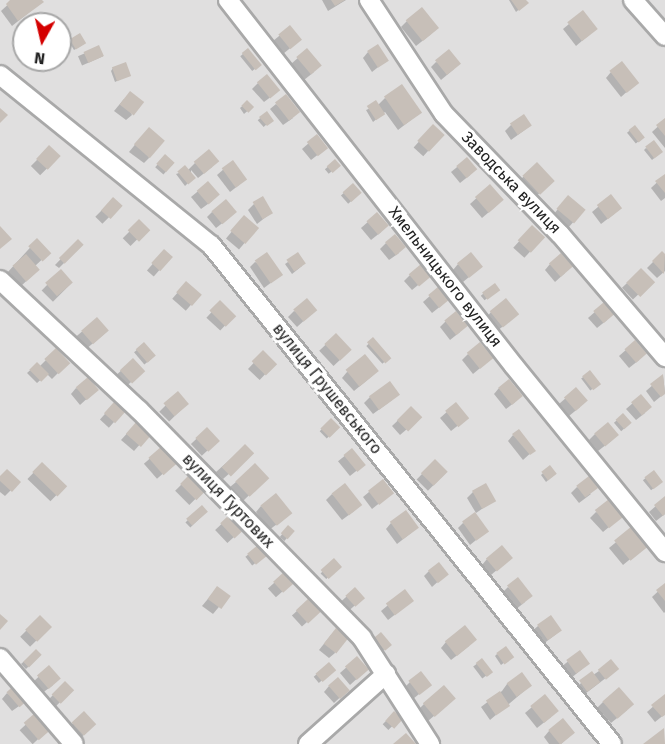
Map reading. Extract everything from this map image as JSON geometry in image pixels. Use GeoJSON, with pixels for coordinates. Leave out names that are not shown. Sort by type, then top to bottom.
{"type":"FeatureCollection","features":[{"type":"Feature","properties":{"kind":"street","name":"Хмельницького вулиця"},"geometry":{"type":"LineString","coordinates":[[228,0],[514,366],[665,552]]}},
{"type":"Feature","properties":{"kind":"street","name":"Заводська вулиця"},"geometry":{"type":"LineString","coordinates":[[369,0],[444,114],[560,234],[665,357]]}},
{"type":"Feature","properties":{"kind":"street"},"geometry":{"type":"LineString","coordinates":[[633,0],[665,36]]}},
{"type":"Feature","properties":{"kind":"street","name":"вулиця Грушевського"},"geometry":{"type":"LineString","coordinates":[[0,75],[211,245],[612,744]]}},
{"type":"Feature","properties":{"kind":"street","name":"вулиця Гуртових"},"geometry":{"type":"LineString","coordinates":[[0,280],[139,410],[362,638],[430,744]]}},
{"type":"Feature","properties":{"kind":"street"},"geometry":{"type":"LineString","coordinates":[[0,658],[74,744]]}},
{"type":"Feature","properties":{"kind":"street"},"geometry":{"type":"LineString","coordinates":[[308,744],[386,674]]}},
{"type":"Feature","properties":{"kind":"shaded area"},"geometry":{"type":"Polygon","coordinates":[[[0,0],[665,0],[665,744],[0,744],[0,0]]]}},
{"type":"Feature","properties":{"kind":"building"},"geometry":{"type":"Polygon","coordinates":[[[10,0],[42,0],[44,2],[30,12],[12,12],[6,4],[10,0]]]}},
{"type":"Feature","properties":{"kind":"building"},"geometry":{"type":"Polygon","coordinates":[[[331,0],[345,0],[335,6],[331,0]]]}},
{"type":"Feature","properties":{"kind":"building"},"geometry":{"type":"Polygon","coordinates":[[[511,0],[526,0],[529,3],[519,11],[511,0]]]}},
{"type":"Feature","properties":{"kind":"building"},"geometry":{"type":"Polygon","coordinates":[[[422,7],[439,28],[423,41],[406,20],[422,7]]]}},
{"type":"Feature","properties":{"kind":"building"},"geometry":{"type":"Polygon","coordinates":[[[583,10],[598,29],[582,41],[567,22],[583,10]]]}},
{"type":"Feature","properties":{"kind":"building"},"geometry":{"type":"Polygon","coordinates":[[[290,25],[302,40],[290,49],[278,34],[290,25]]]}},
{"type":"Feature","properties":{"kind":"building"},"geometry":{"type":"Polygon","coordinates":[[[80,33],[86,43],[76,49],[72,38],[80,33]]]}},
{"type":"Feature","properties":{"kind":"building"},"geometry":{"type":"Polygon","coordinates":[[[378,44],[389,61],[378,68],[367,51],[378,44]]]}},
{"type":"Feature","properties":{"kind":"building"},"geometry":{"type":"Polygon","coordinates":[[[99,45],[104,56],[88,63],[83,52],[99,45]]]}},
{"type":"Feature","properties":{"kind":"building"},"geometry":{"type":"Polygon","coordinates":[[[248,48],[262,65],[256,70],[242,53],[248,48]]]}},
{"type":"Feature","properties":{"kind":"building"},"geometry":{"type":"Polygon","coordinates":[[[307,48],[322,66],[311,75],[296,57],[307,48]]]}},
{"type":"Feature","properties":{"kind":"building"},"geometry":{"type":"Polygon","coordinates":[[[449,49],[461,64],[447,75],[435,60],[449,49]]]}},
{"type":"Feature","properties":{"kind":"building"},"geometry":{"type":"Polygon","coordinates":[[[622,61],[639,83],[627,93],[609,71],[622,61]]]}},
{"type":"Feature","properties":{"kind":"building"},"geometry":{"type":"Polygon","coordinates":[[[126,62],[131,76],[117,81],[112,67],[126,62]]]}},
{"type":"Feature","properties":{"kind":"building"},"geometry":{"type":"Polygon","coordinates":[[[267,74],[280,90],[270,99],[257,82],[267,74]]]}},
{"type":"Feature","properties":{"kind":"building"},"geometry":{"type":"Polygon","coordinates":[[[402,84],[422,113],[404,125],[384,97],[402,84]]]}},
{"type":"Feature","properties":{"kind":"building"},"geometry":{"type":"Polygon","coordinates":[[[130,91],[144,102],[134,115],[120,104],[130,91]]]}},
{"type":"Feature","properties":{"kind":"building"},"geometry":{"type":"Polygon","coordinates":[[[286,94],[300,112],[289,121],[275,103],[286,94]]]}},
{"type":"Feature","properties":{"kind":"building"},"geometry":{"type":"Polygon","coordinates":[[[247,100],[254,107],[248,113],[241,106],[247,100]]]}},
{"type":"Feature","properties":{"kind":"building"},"geometry":{"type":"Polygon","coordinates":[[[376,100],[385,114],[376,120],[367,106],[376,100]]]}},
{"type":"Feature","properties":{"kind":"building"},"geometry":{"type":"Polygon","coordinates":[[[0,108],[8,115],[0,123],[0,108]]]}},
{"type":"Feature","properties":{"kind":"building"},"geometry":{"type":"Polygon","coordinates":[[[267,111],[274,121],[267,126],[259,117],[267,111]]]}},
{"type":"Feature","properties":{"kind":"building"},"geometry":{"type":"Polygon","coordinates":[[[524,114],[532,126],[518,135],[510,124],[524,114]]]}},
{"type":"Feature","properties":{"kind":"building"},"geometry":{"type":"Polygon","coordinates":[[[665,118],[665,136],[656,125],[665,118]]]}},
{"type":"Feature","properties":{"kind":"building"},"geometry":{"type":"Polygon","coordinates":[[[433,124],[445,135],[429,152],[417,141],[433,124]]]}},
{"type":"Feature","properties":{"kind":"building"},"geometry":{"type":"Polygon","coordinates":[[[635,125],[645,138],[639,143],[629,130],[635,125]]]}},
{"type":"Feature","properties":{"kind":"building"},"geometry":{"type":"Polygon","coordinates":[[[149,127],[165,141],[150,158],[134,144],[149,127]]]}},
{"type":"Feature","properties":{"kind":"building"},"geometry":{"type":"Polygon","coordinates":[[[317,134],[328,148],[318,156],[307,142],[317,134]]]}},
{"type":"Feature","properties":{"kind":"building"},"geometry":{"type":"Polygon","coordinates":[[[654,140],[663,152],[654,159],[645,147],[654,140]]]}},
{"type":"Feature","properties":{"kind":"building"},"geometry":{"type":"Polygon","coordinates":[[[49,145],[61,156],[48,170],[36,159],[49,145]]]}},
{"type":"Feature","properties":{"kind":"building"},"geometry":{"type":"Polygon","coordinates":[[[209,149],[219,161],[204,174],[194,162],[209,149]]]}},
{"type":"Feature","properties":{"kind":"building"},"geometry":{"type":"Polygon","coordinates":[[[165,154],[175,163],[166,172],[156,164],[165,154]]]}},
{"type":"Feature","properties":{"kind":"building"},"geometry":{"type":"Polygon","coordinates":[[[467,157],[477,169],[467,178],[456,166],[467,157]]]}},
{"type":"Feature","properties":{"kind":"building"},"geometry":{"type":"Polygon","coordinates":[[[335,159],[341,166],[333,173],[327,166],[335,159]]]}},
{"type":"Feature","properties":{"kind":"building"},"geometry":{"type":"Polygon","coordinates":[[[233,160],[247,179],[236,188],[222,168],[233,160]]]}},
{"type":"Feature","properties":{"kind":"building"},"geometry":{"type":"Polygon","coordinates":[[[537,162],[555,181],[540,195],[522,176],[537,162]]]}},
{"type":"Feature","properties":{"kind":"building"},"geometry":{"type":"Polygon","coordinates":[[[185,165],[196,178],[188,184],[177,171],[185,165]]]}},
{"type":"Feature","properties":{"kind":"building"},"geometry":{"type":"Polygon","coordinates":[[[665,174],[665,193],[655,181],[665,174]]]}},
{"type":"Feature","properties":{"kind":"building"},"geometry":{"type":"Polygon","coordinates":[[[208,181],[220,195],[208,204],[197,191],[208,181]]]}},
{"type":"Feature","properties":{"kind":"building"},"geometry":{"type":"Polygon","coordinates":[[[353,183],[362,193],[351,202],[343,192],[353,183]]]}},
{"type":"Feature","properties":{"kind":"building"},"geometry":{"type":"Polygon","coordinates":[[[490,184],[504,200],[489,213],[475,197],[490,184]]]}},
{"type":"Feature","properties":{"kind":"building"},"geometry":{"type":"Polygon","coordinates":[[[611,194],[622,208],[608,219],[597,205],[611,194]]]}},
{"type":"Feature","properties":{"kind":"building"},"geometry":{"type":"Polygon","coordinates":[[[568,195],[586,210],[574,224],[556,209],[568,195]]]}},
{"type":"Feature","properties":{"kind":"building"},"geometry":{"type":"Polygon","coordinates":[[[263,196],[273,213],[263,219],[253,202],[263,196]]]}},
{"type":"Feature","properties":{"kind":"building"},"geometry":{"type":"Polygon","coordinates":[[[113,197],[123,206],[111,219],[101,210],[113,197]]]}},
{"type":"Feature","properties":{"kind":"building"},"geometry":{"type":"Polygon","coordinates":[[[226,199],[237,212],[222,224],[211,211],[226,199]]]}},
{"type":"Feature","properties":{"kind":"building"},"geometry":{"type":"Polygon","coordinates":[[[377,212],[389,226],[378,235],[366,221],[377,212]]]}},
{"type":"Feature","properties":{"kind":"building"},"geometry":{"type":"Polygon","coordinates":[[[244,215],[259,228],[245,244],[230,231],[244,215]]]}},
{"type":"Feature","properties":{"kind":"building"},"geometry":{"type":"Polygon","coordinates":[[[139,219],[150,230],[139,242],[128,230],[139,219]]]}},
{"type":"Feature","properties":{"kind":"building"},"geometry":{"type":"Polygon","coordinates":[[[532,225],[545,237],[531,253],[518,240],[532,225]]]}},
{"type":"Feature","properties":{"kind":"building"},"geometry":{"type":"Polygon","coordinates":[[[0,226],[12,239],[0,249],[0,226]]]}},
{"type":"Feature","properties":{"kind":"building"},"geometry":{"type":"Polygon","coordinates":[[[395,234],[406,247],[396,255],[385,242],[395,234]]]}},
{"type":"Feature","properties":{"kind":"building"},"geometry":{"type":"Polygon","coordinates":[[[37,238],[51,253],[43,262],[28,246],[37,238]]]}},
{"type":"Feature","properties":{"kind":"building"},"geometry":{"type":"Polygon","coordinates":[[[78,239],[84,245],[65,264],[59,258],[78,239]]]}},
{"type":"Feature","properties":{"kind":"building"},"geometry":{"type":"Polygon","coordinates":[[[164,249],[173,257],[160,271],[151,263],[164,249]]]}},
{"type":"Feature","properties":{"kind":"building"},"geometry":{"type":"Polygon","coordinates":[[[662,251],[665,254],[664,274],[652,261],[662,251]]]}},
{"type":"Feature","properties":{"kind":"building"},"geometry":{"type":"Polygon","coordinates":[[[267,252],[283,275],[271,284],[255,261],[267,252]]]}},
{"type":"Feature","properties":{"kind":"building"},"geometry":{"type":"Polygon","coordinates":[[[298,252],[306,264],[294,271],[286,260],[298,252]]]}},
{"type":"Feature","properties":{"kind":"building"},"geometry":{"type":"Polygon","coordinates":[[[471,252],[483,267],[469,278],[457,263],[471,252]]]}},
{"type":"Feature","properties":{"kind":"building"},"geometry":{"type":"Polygon","coordinates":[[[561,253],[573,267],[561,277],[549,263],[561,253]]]}},
{"type":"Feature","properties":{"kind":"building"},"geometry":{"type":"Polygon","coordinates":[[[26,254],[40,270],[26,282],[12,266],[26,254]]]}},
{"type":"Feature","properties":{"kind":"building"},"geometry":{"type":"Polygon","coordinates":[[[421,264],[431,276],[419,287],[409,274],[421,264]]]}},
{"type":"Feature","properties":{"kind":"building"},"geometry":{"type":"Polygon","coordinates":[[[641,268],[655,282],[640,297],[626,283],[641,268]]]}},
{"type":"Feature","properties":{"kind":"building"},"geometry":{"type":"Polygon","coordinates":[[[61,269],[73,283],[57,296],[45,283],[61,269]]]}},
{"type":"Feature","properties":{"kind":"building"},"geometry":{"type":"Polygon","coordinates":[[[186,281],[202,295],[192,306],[176,292],[186,281]]]}},
{"type":"Feature","properties":{"kind":"building"},"geometry":{"type":"Polygon","coordinates":[[[495,283],[500,290],[487,300],[482,292],[495,283]]]}},
{"type":"Feature","properties":{"kind":"building"},"geometry":{"type":"Polygon","coordinates":[[[439,286],[450,299],[439,308],[428,295],[439,286]]]}},
{"type":"Feature","properties":{"kind":"building"},"geometry":{"type":"Polygon","coordinates":[[[307,298],[317,310],[303,322],[293,310],[307,298]]]}},
{"type":"Feature","properties":{"kind":"building"},"geometry":{"type":"Polygon","coordinates":[[[506,298],[519,314],[503,328],[490,311],[506,298]]]}},
{"type":"Feature","properties":{"kind":"building"},"geometry":{"type":"Polygon","coordinates":[[[220,300],[236,316],[226,327],[209,311],[220,300]]]}},
{"type":"Feature","properties":{"kind":"building"},"geometry":{"type":"Polygon","coordinates":[[[604,302],[614,314],[604,323],[593,311],[604,302]]]}},
{"type":"Feature","properties":{"kind":"building"},"geometry":{"type":"Polygon","coordinates":[[[456,311],[468,326],[456,335],[444,320],[456,311]]]}},
{"type":"Feature","properties":{"kind":"building"},"geometry":{"type":"Polygon","coordinates":[[[97,317],[109,331],[93,344],[81,331],[97,317]]]}},
{"type":"Feature","properties":{"kind":"building"},"geometry":{"type":"Polygon","coordinates":[[[336,333],[352,350],[340,361],[324,344],[336,333]]]}},
{"type":"Feature","properties":{"kind":"building"},"geometry":{"type":"Polygon","coordinates":[[[373,337],[391,358],[385,363],[367,342],[373,337]]]}},
{"type":"Feature","properties":{"kind":"building"},"geometry":{"type":"Polygon","coordinates":[[[635,340],[647,354],[636,363],[624,349],[635,340]]]}},
{"type":"Feature","properties":{"kind":"building"},"geometry":{"type":"Polygon","coordinates":[[[144,342],[156,356],[148,363],[136,349],[144,342]]]}},
{"type":"Feature","properties":{"kind":"building"},"geometry":{"type":"Polygon","coordinates":[[[480,342],[493,358],[480,369],[467,353],[480,342]]]}},
{"type":"Feature","properties":{"kind":"building"},"geometry":{"type":"Polygon","coordinates":[[[56,348],[70,363],[59,374],[44,359],[56,348]]]}},
{"type":"Feature","properties":{"kind":"building"},"geometry":{"type":"Polygon","coordinates":[[[263,350],[277,364],[266,375],[252,361],[263,350]]]}},
{"type":"Feature","properties":{"kind":"building"},"geometry":{"type":"Polygon","coordinates":[[[365,354],[379,371],[359,387],[346,370],[365,354]]]}},
{"type":"Feature","properties":{"kind":"building"},"geometry":{"type":"Polygon","coordinates":[[[133,358],[145,371],[132,383],[120,370],[133,358]]]}},
{"type":"Feature","properties":{"kind":"building"},"geometry":{"type":"Polygon","coordinates":[[[37,362],[49,374],[41,382],[29,370],[37,362]]]}},
{"type":"Feature","properties":{"kind":"building"},"geometry":{"type":"Polygon","coordinates":[[[590,370],[601,384],[593,390],[582,376],[590,370]]]}},
{"type":"Feature","properties":{"kind":"building"},"geometry":{"type":"Polygon","coordinates":[[[663,374],[665,394],[661,397],[650,384],[663,374]]]}},
{"type":"Feature","properties":{"kind":"building"},"geometry":{"type":"Polygon","coordinates":[[[88,377],[99,390],[87,400],[76,387],[88,377]]]}},
{"type":"Feature","properties":{"kind":"building"},"geometry":{"type":"Polygon","coordinates":[[[509,379],[523,396],[512,405],[498,388],[509,379]]]}},
{"type":"Feature","properties":{"kind":"building"},"geometry":{"type":"Polygon","coordinates":[[[390,381],[400,395],[379,410],[369,396],[390,381]]]}},
{"type":"Feature","properties":{"kind":"building"},"geometry":{"type":"Polygon","coordinates":[[[576,387],[588,401],[576,411],[564,397],[576,387]]]}},
{"type":"Feature","properties":{"kind":"building"},"geometry":{"type":"Polygon","coordinates":[[[178,391],[189,404],[174,416],[163,403],[178,391]]]}},
{"type":"Feature","properties":{"kind":"building"},"geometry":{"type":"Polygon","coordinates":[[[641,394],[652,407],[642,415],[631,402],[641,394]]]}},
{"type":"Feature","properties":{"kind":"building"},"geometry":{"type":"Polygon","coordinates":[[[114,402],[125,412],[115,423],[104,413],[114,402]]]}},
{"type":"Feature","properties":{"kind":"building"},"geometry":{"type":"Polygon","coordinates":[[[456,402],[469,418],[458,427],[445,411],[456,402]]]}},
{"type":"Feature","properties":{"kind":"building"},"geometry":{"type":"Polygon","coordinates":[[[411,406],[422,417],[408,431],[397,420],[411,406]]]}},
{"type":"Feature","properties":{"kind":"building"},"geometry":{"type":"Polygon","coordinates":[[[623,413],[632,423],[624,429],[616,420],[623,413]]]}},
{"type":"Feature","properties":{"kind":"building"},"geometry":{"type":"Polygon","coordinates":[[[331,418],[340,427],[330,438],[320,429],[331,418]]]}},
{"type":"Feature","properties":{"kind":"building"},"geometry":{"type":"Polygon","coordinates":[[[137,421],[152,434],[141,447],[126,434],[137,421]]]}},
{"type":"Feature","properties":{"kind":"building"},"geometry":{"type":"Polygon","coordinates":[[[608,422],[619,435],[605,447],[594,434],[608,422]]]}},
{"type":"Feature","properties":{"kind":"building"},"geometry":{"type":"Polygon","coordinates":[[[207,427],[220,441],[208,452],[195,438],[207,427]]]}},
{"type":"Feature","properties":{"kind":"building"},"geometry":{"type":"Polygon","coordinates":[[[519,429],[536,451],[530,455],[512,434],[519,429]]]}},
{"type":"Feature","properties":{"kind":"building"},"geometry":{"type":"Polygon","coordinates":[[[245,444],[254,453],[231,477],[222,467],[245,444]]]}},
{"type":"Feature","properties":{"kind":"building"},"geometry":{"type":"Polygon","coordinates":[[[162,446],[177,463],[164,475],[148,458],[162,446]]]}},
{"type":"Feature","properties":{"kind":"building"},"geometry":{"type":"Polygon","coordinates":[[[352,448],[366,465],[357,472],[343,455],[352,448]]]}},
{"type":"Feature","properties":{"kind":"building"},"geometry":{"type":"Polygon","coordinates":[[[435,459],[448,472],[434,486],[421,473],[435,459]]]}},
{"type":"Feature","properties":{"kind":"building"},"geometry":{"type":"Polygon","coordinates":[[[42,462],[67,486],[57,496],[32,472],[42,462]]]}},
{"type":"Feature","properties":{"kind":"building"},"geometry":{"type":"Polygon","coordinates":[[[255,463],[269,478],[250,497],[235,481],[255,463]]]}},
{"type":"Feature","properties":{"kind":"building"},"geometry":{"type":"Polygon","coordinates":[[[550,465],[557,474],[548,480],[541,472],[550,465]]]}},
{"type":"Feature","properties":{"kind":"building"},"geometry":{"type":"Polygon","coordinates":[[[7,469],[21,482],[12,492],[0,481],[0,476],[7,469]]]}},
{"type":"Feature","properties":{"kind":"building"},"geometry":{"type":"Polygon","coordinates":[[[654,470],[663,482],[653,489],[644,477],[654,470]]]}},
{"type":"Feature","properties":{"kind":"building"},"geometry":{"type":"Polygon","coordinates":[[[190,474],[206,490],[196,500],[180,484],[190,474]]]}},
{"type":"Feature","properties":{"kind":"building"},"geometry":{"type":"Polygon","coordinates":[[[589,476],[598,488],[585,498],[576,486],[589,476]]]}},
{"type":"Feature","properties":{"kind":"building"},"geometry":{"type":"Polygon","coordinates":[[[383,479],[394,493],[379,505],[368,491],[383,479]]]}},
{"type":"Feature","properties":{"kind":"building"},"geometry":{"type":"Polygon","coordinates":[[[345,483],[362,505],[349,516],[332,493],[345,483]]]}},
{"type":"Feature","properties":{"kind":"building"},"geometry":{"type":"Polygon","coordinates":[[[486,483],[496,501],[482,509],[472,491],[486,483]]]}},
{"type":"Feature","properties":{"kind":"building"},"geometry":{"type":"Polygon","coordinates":[[[276,493],[292,513],[277,526],[260,506],[276,493]]]}},
{"type":"Feature","properties":{"kind":"building"},"geometry":{"type":"Polygon","coordinates":[[[665,496],[665,514],[663,516],[654,505],[665,496]]]}},
{"type":"Feature","properties":{"kind":"building"},"geometry":{"type":"Polygon","coordinates":[[[609,499],[623,517],[609,528],[595,510],[609,499]]]}},
{"type":"Feature","properties":{"kind":"building"},"geometry":{"type":"Polygon","coordinates":[[[202,505],[208,512],[192,526],[186,519],[202,505]]]}},
{"type":"Feature","properties":{"kind":"building"},"geometry":{"type":"Polygon","coordinates":[[[406,510],[419,528],[403,540],[390,522],[406,510]]]}},
{"type":"Feature","properties":{"kind":"building"},"geometry":{"type":"Polygon","coordinates":[[[475,512],[489,531],[476,541],[462,521],[475,512]]]}},
{"type":"Feature","properties":{"kind":"building"},"geometry":{"type":"Polygon","coordinates":[[[229,515],[243,530],[235,539],[220,523],[229,515]]]}},
{"type":"Feature","properties":{"kind":"building"},"geometry":{"type":"Polygon","coordinates":[[[288,525],[295,531],[288,539],[281,533],[288,525]]]}},
{"type":"Feature","properties":{"kind":"building"},"geometry":{"type":"Polygon","coordinates":[[[632,526],[648,546],[630,561],[614,540],[632,526]]]}},
{"type":"Feature","properties":{"kind":"building"},"geometry":{"type":"Polygon","coordinates":[[[258,545],[267,556],[256,565],[247,554],[258,545]]]}},
{"type":"Feature","properties":{"kind":"building"},"geometry":{"type":"Polygon","coordinates":[[[502,545],[513,558],[497,572],[486,558],[502,545]]]}},
{"type":"Feature","properties":{"kind":"building"},"geometry":{"type":"Polygon","coordinates":[[[334,558],[342,567],[329,579],[321,570],[334,558]]]}},
{"type":"Feature","properties":{"kind":"building"},"geometry":{"type":"Polygon","coordinates":[[[439,562],[449,575],[438,583],[428,571],[439,562]]]}},
{"type":"Feature","properties":{"kind":"building"},"geometry":{"type":"Polygon","coordinates":[[[285,571],[295,582],[283,593],[273,582],[285,571]]]}},
{"type":"Feature","properties":{"kind":"building"},"geometry":{"type":"Polygon","coordinates":[[[518,577],[533,596],[522,605],[507,586],[518,577]]]}},
{"type":"Feature","properties":{"kind":"building"},"geometry":{"type":"Polygon","coordinates":[[[665,583],[665,601],[656,590],[665,583]]]}},
{"type":"Feature","properties":{"kind":"building"},"geometry":{"type":"Polygon","coordinates":[[[217,586],[231,596],[221,609],[208,599],[217,586]]]}},
{"type":"Feature","properties":{"kind":"building"},"geometry":{"type":"Polygon","coordinates":[[[355,587],[365,598],[355,607],[345,596],[355,587]]]}},
{"type":"Feature","properties":{"kind":"building"},"geometry":{"type":"Polygon","coordinates":[[[405,589],[414,601],[395,615],[386,603],[405,589]]]}},
{"type":"Feature","properties":{"kind":"building"},"geometry":{"type":"Polygon","coordinates":[[[309,598],[321,611],[308,623],[296,610],[309,598]]]}},
{"type":"Feature","properties":{"kind":"building"},"geometry":{"type":"Polygon","coordinates":[[[0,614],[8,621],[0,630],[0,614]]]}},
{"type":"Feature","properties":{"kind":"building"},"geometry":{"type":"Polygon","coordinates":[[[40,615],[52,627],[37,642],[25,630],[40,615]]]}},
{"type":"Feature","properties":{"kind":"building"},"geometry":{"type":"Polygon","coordinates":[[[551,615],[562,631],[548,640],[537,625],[551,615]]]}},
{"type":"Feature","properties":{"kind":"building"},"geometry":{"type":"Polygon","coordinates":[[[465,625],[477,640],[457,656],[445,641],[465,625]]]}},
{"type":"Feature","properties":{"kind":"building"},"geometry":{"type":"Polygon","coordinates":[[[336,628],[349,638],[336,654],[324,644],[336,628]]]}},
{"type":"Feature","properties":{"kind":"building"},"geometry":{"type":"Polygon","coordinates":[[[381,632],[392,645],[385,651],[374,638],[381,632]]]}},
{"type":"Feature","properties":{"kind":"building"},"geometry":{"type":"Polygon","coordinates":[[[506,646],[514,657],[505,664],[496,653],[506,646]]]}},
{"type":"Feature","properties":{"kind":"building"},"geometry":{"type":"Polygon","coordinates":[[[36,649],[42,655],[29,667],[23,662],[36,649]]]}},
{"type":"Feature","properties":{"kind":"building"},"geometry":{"type":"Polygon","coordinates":[[[580,650],[590,664],[576,674],[566,660],[580,650]]]}},
{"type":"Feature","properties":{"kind":"building"},"geometry":{"type":"Polygon","coordinates":[[[357,656],[369,670],[357,680],[345,666],[357,656]]]}},
{"type":"Feature","properties":{"kind":"building"},"geometry":{"type":"Polygon","coordinates":[[[482,658],[493,672],[487,677],[476,663],[482,658]]]}},
{"type":"Feature","properties":{"kind":"building"},"geometry":{"type":"Polygon","coordinates":[[[611,659],[619,669],[606,680],[598,670],[611,659]]]}},
{"type":"Feature","properties":{"kind":"building"},"geometry":{"type":"Polygon","coordinates":[[[329,662],[336,670],[323,682],[315,674],[329,662]]]}},
{"type":"Feature","properties":{"kind":"building"},"geometry":{"type":"Polygon","coordinates":[[[49,665],[61,679],[49,689],[37,675],[49,665]]]}},
{"type":"Feature","properties":{"kind":"building"},"geometry":{"type":"Polygon","coordinates":[[[421,671],[432,685],[419,695],[408,681],[421,671]]]}},
{"type":"Feature","properties":{"kind":"building"},"geometry":{"type":"Polygon","coordinates":[[[592,671],[600,682],[587,692],[579,680],[592,671]]]}},
{"type":"Feature","properties":{"kind":"building"},"geometry":{"type":"Polygon","coordinates":[[[522,672],[532,686],[517,697],[507,683],[522,672]]]}},
{"type":"Feature","properties":{"kind":"building"},"geometry":{"type":"Polygon","coordinates":[[[338,677],[350,691],[340,699],[328,686],[338,677]]]}},
{"type":"Feature","properties":{"kind":"building"},"geometry":{"type":"Polygon","coordinates":[[[65,681],[74,690],[61,704],[52,694],[65,681]]]}},
{"type":"Feature","properties":{"kind":"building"},"geometry":{"type":"Polygon","coordinates":[[[17,683],[30,698],[20,707],[6,692],[17,683]]]}},
{"type":"Feature","properties":{"kind":"building"},"geometry":{"type":"Polygon","coordinates":[[[444,685],[456,699],[435,717],[423,703],[444,685]]]}},
{"type":"Feature","properties":{"kind":"building"},"geometry":{"type":"Polygon","coordinates":[[[619,687],[634,704],[617,719],[602,701],[619,687]]]}},
{"type":"Feature","properties":{"kind":"building"},"geometry":{"type":"Polygon","coordinates":[[[500,691],[510,706],[496,715],[486,701],[500,691]]]}},
{"type":"Feature","properties":{"kind":"building"},"geometry":{"type":"Polygon","coordinates":[[[545,694],[559,711],[544,723],[530,706],[545,694]]]}},
{"type":"Feature","properties":{"kind":"building"},"geometry":{"type":"Polygon","coordinates":[[[665,694],[665,715],[662,717],[651,705],[665,694]]]}},
{"type":"Feature","properties":{"kind":"building"},"geometry":{"type":"Polygon","coordinates":[[[84,711],[96,724],[84,736],[72,723],[84,711]]]}},
{"type":"Feature","properties":{"kind":"building"},"geometry":{"type":"Polygon","coordinates":[[[394,711],[403,719],[394,729],[385,721],[394,711]]]}},
{"type":"Feature","properties":{"kind":"building"},"geometry":{"type":"Polygon","coordinates":[[[35,713],[50,730],[39,740],[24,723],[35,713]]]}},
{"type":"Feature","properties":{"kind":"building"},"geometry":{"type":"Polygon","coordinates":[[[563,718],[575,733],[560,744],[548,730],[563,718]]]}},
{"type":"Feature","properties":{"kind":"building"},"geometry":{"type":"Polygon","coordinates":[[[664,728],[665,744],[643,744],[664,728]]]}},
{"type":"Feature","properties":{"kind":"building"},"geometry":{"type":"Polygon","coordinates":[[[406,733],[416,744],[393,744],[406,733]]]}}]}
